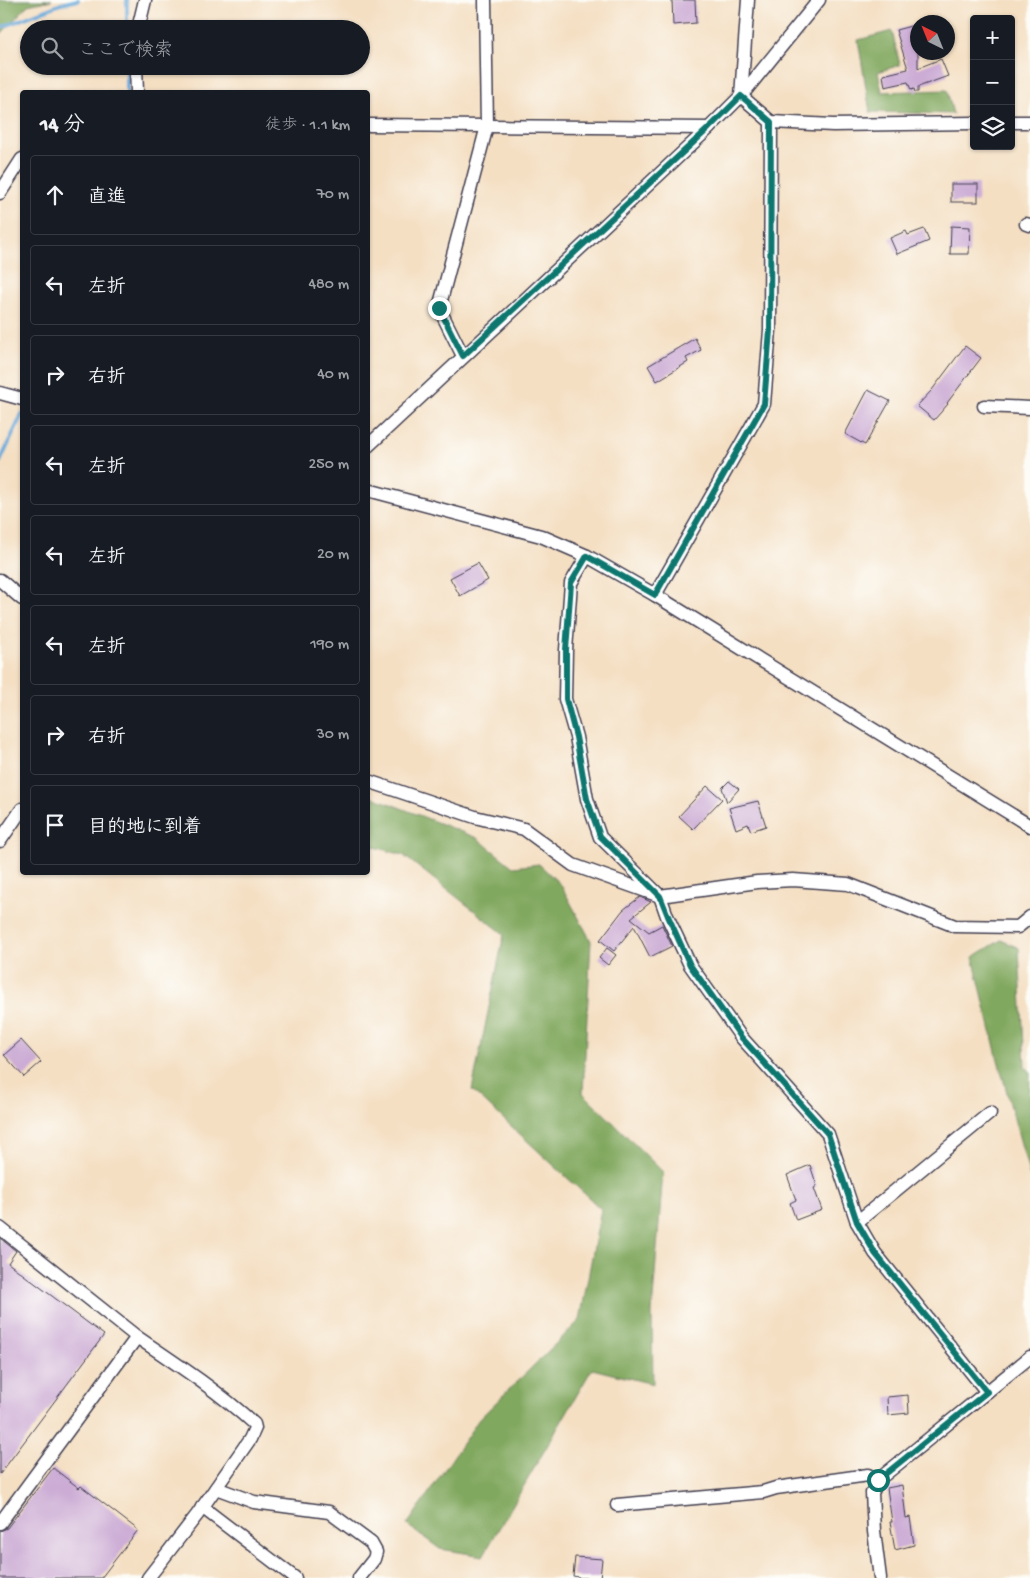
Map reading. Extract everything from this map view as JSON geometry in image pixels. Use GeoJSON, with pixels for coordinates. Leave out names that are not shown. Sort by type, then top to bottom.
{"type":"FeatureCollection","features":[{"type":"Feature","properties":{"kind":"street"},"geometry":{"type":"LineString","coordinates":[[140,20],[145,0]]}},
{"type":"Feature","properties":{"kind":"street"},"geometry":{"type":"LineString","coordinates":[[463,356],[439,308],[487,126],[485,0]]}},
{"type":"Feature","properties":{"kind":"street"},"geometry":{"type":"LineString","coordinates":[[741,96],[748,0]]}},
{"type":"Feature","properties":{"kind":"street"},"geometry":{"type":"LineString","coordinates":[[370,444],[709,128],[741,96],[819,0]]}},
{"type":"Feature","properties":{"kind":"street"},"geometry":{"type":"LineString","coordinates":[[136,75],[136,90]]}},
{"type":"Feature","properties":{"kind":"street"},"geometry":{"type":"LineString","coordinates":[[741,96],[771,122],[832,125],[970,123]]}},
{"type":"Feature","properties":{"kind":"street"},"geometry":{"type":"LineString","coordinates":[[655,595],[764,404],[770,330],[771,122]]}},
{"type":"Feature","properties":{"kind":"street"},"geometry":{"type":"LineString","coordinates":[[1015,122],[1030,122]]}},
{"type":"Feature","properties":{"kind":"street"},"geometry":{"type":"LineString","coordinates":[[370,125],[709,128]]}},
{"type":"Feature","properties":{"kind":"street"},"geometry":{"type":"LineString","coordinates":[[0,193],[20,162]]}},
{"type":"Feature","properties":{"kind":"street"},"geometry":{"type":"LineString","coordinates":[[0,393],[20,398]]}},
{"type":"Feature","properties":{"kind":"street"},"geometry":{"type":"LineString","coordinates":[[984,406],[1030,408]]}},
{"type":"Feature","properties":{"kind":"street"},"geometry":{"type":"LineString","coordinates":[[370,491],[540,536],[587,556],[655,595],[1030,826]]}},
{"type":"Feature","properties":{"kind":"street"},"geometry":{"type":"LineString","coordinates":[[587,556],[571,583],[566,650],[566,699],[576,737],[587,799],[600,836],[660,896],[690,965],[741,1037],[828,1134],[857,1222],[875,1253],[987,1392]]}},
{"type":"Feature","properties":{"kind":"street"},"geometry":{"type":"LineString","coordinates":[[0,580],[20,597]]}},
{"type":"Feature","properties":{"kind":"street"},"geometry":{"type":"LineString","coordinates":[[370,782],[475,817],[524,829],[572,865],[660,896],[757,882],[793,880],[848,884],[955,926],[1018,927],[1030,917]]}},
{"type":"Feature","properties":{"kind":"street"},"geometry":{"type":"LineString","coordinates":[[0,841],[20,811]]}},
{"type":"Feature","properties":{"kind":"street"},"geometry":{"type":"LineString","coordinates":[[857,1222],[990,1113]]}},
{"type":"Feature","properties":{"kind":"street"},"geometry":{"type":"LineString","coordinates":[[0,1228],[137,1337],[238,1409],[254,1424],[255,1428],[250,1440],[148,1578]]}},
{"type":"Feature","properties":{"kind":"street"},"geometry":{"type":"LineString","coordinates":[[0,1523],[137,1337]]}},
{"type":"Feature","properties":{"kind":"street"},"geometry":{"type":"LineString","coordinates":[[880,1578],[874,1531],[872,1493],[878,1480],[1030,1357]]}},
{"type":"Feature","properties":{"kind":"street"},"geometry":{"type":"LineString","coordinates":[[617,1505],[763,1492],[776,1488],[868,1475],[878,1480]]}},
{"type":"Feature","properties":{"kind":"street"},"geometry":{"type":"LineString","coordinates":[[216,1488],[254,1502],[329,1512],[371,1543],[376,1552],[374,1559],[359,1578]]}},
{"type":"Feature","properties":{"kind":"street"},"geometry":{"type":"LineString","coordinates":[[202,1507],[295,1578]]}},
{"type":"Feature","properties":{"kind":"green space"},"geometry":{"type":"Polygon","coordinates":[[[0,0],[52,0],[28,5],[0,35],[0,0]]]}},
{"type":"Feature","properties":{"kind":"green space"},"geometry":{"type":"Polygon","coordinates":[[[892,31],[900,65],[878,72],[882,92],[947,90],[953,114],[870,112],[858,40],[892,31]]]}},
{"type":"Feature","properties":{"kind":"green space"},"geometry":{"type":"Polygon","coordinates":[[[370,796],[477,838],[513,867],[539,864],[561,885],[591,941],[583,1093],[663,1172],[652,1313],[653,1384],[592,1369],[483,1556],[440,1549],[407,1525],[479,1419],[580,1320],[601,1209],[472,1090],[504,934],[403,855],[370,846],[370,796]]]}},
{"type":"Feature","properties":{"kind":"green space"},"geometry":{"type":"Polygon","coordinates":[[[1001,940],[1019,948],[1025,1066],[1030,1071],[1030,1177],[997,1056],[973,957],[1001,940]]]}},
{"type":"Feature","properties":{"kind":"building"},"geometry":{"type":"Polygon","coordinates":[[[672,0],[695,0],[696,23],[673,25],[672,0]]]}},
{"type":"Feature","properties":{"kind":"building"},"geometry":{"type":"Polygon","coordinates":[[[910,26],[910,60],[918,60],[918,68],[941,60],[948,76],[918,87],[918,92],[915,92],[914,89],[911,90],[908,82],[885,87],[883,75],[908,69],[896,30],[910,26]]]}},
{"type":"Feature","properties":{"kind":"building"},"geometry":{"type":"Polygon","coordinates":[[[951,184],[978,184],[978,202],[951,202],[951,184]]]}},
{"type":"Feature","properties":{"kind":"building"},"geometry":{"type":"Polygon","coordinates":[[[951,226],[970,227],[969,254],[950,254],[951,226]]]}},
{"type":"Feature","properties":{"kind":"building"},"geometry":{"type":"Polygon","coordinates":[[[924,229],[929,241],[897,254],[890,238],[906,231],[908,235],[924,229]]]}},
{"type":"Feature","properties":{"kind":"building"},"geometry":{"type":"Polygon","coordinates":[[[695,338],[701,350],[686,358],[688,362],[657,381],[648,366],[695,338]]]}},
{"type":"Feature","properties":{"kind":"building"},"geometry":{"type":"Polygon","coordinates":[[[965,346],[981,358],[934,420],[917,406],[932,390],[965,346]]]}},
{"type":"Feature","properties":{"kind":"building"},"geometry":{"type":"Polygon","coordinates":[[[868,390],[890,401],[865,445],[845,434],[868,390]]]}},
{"type":"Feature","properties":{"kind":"building"},"geometry":{"type":"Polygon","coordinates":[[[478,563],[488,580],[460,596],[450,578],[478,563]]]}},
{"type":"Feature","properties":{"kind":"building"},"geometry":{"type":"Polygon","coordinates":[[[729,781],[739,789],[727,802],[722,788],[729,781]]]}},
{"type":"Feature","properties":{"kind":"building"},"geometry":{"type":"Polygon","coordinates":[[[707,786],[722,799],[693,829],[679,816],[707,786]]]}},
{"type":"Feature","properties":{"kind":"building"},"geometry":{"type":"Polygon","coordinates":[[[758,801],[766,826],[751,831],[748,824],[736,829],[729,808],[758,801]]]}},
{"type":"Feature","properties":{"kind":"building"},"geometry":{"type":"Polygon","coordinates":[[[640,897],[651,902],[631,918],[649,932],[662,925],[672,946],[650,957],[634,926],[614,951],[600,940],[623,910],[640,897]]]}},
{"type":"Feature","properties":{"kind":"building"},"geometry":{"type":"Polygon","coordinates":[[[607,948],[616,955],[608,965],[599,958],[607,948]]]}},
{"type":"Feature","properties":{"kind":"building"},"geometry":{"type":"Polygon","coordinates":[[[21,1040],[41,1062],[24,1077],[4,1055],[21,1040]]]}},
{"type":"Feature","properties":{"kind":"building"},"geometry":{"type":"Polygon","coordinates":[[[810,1165],[817,1186],[814,1188],[822,1210],[796,1220],[790,1203],[796,1200],[787,1175],[810,1165]]]}},
{"type":"Feature","properties":{"kind":"building"},"geometry":{"type":"Polygon","coordinates":[[[0,1238],[16,1251],[8,1263],[104,1335],[0,1474],[0,1238]]]}},
{"type":"Feature","properties":{"kind":"building"},"geometry":{"type":"Polygon","coordinates":[[[908,1395],[909,1413],[888,1415],[887,1397],[908,1395]]]}},
{"type":"Feature","properties":{"kind":"building"},"geometry":{"type":"Polygon","coordinates":[[[53,1468],[79,1488],[81,1486],[138,1530],[101,1578],[0,1578],[0,1531],[7,1528],[53,1468]]]}},
{"type":"Feature","properties":{"kind":"building"},"geometry":{"type":"Polygon","coordinates":[[[902,1485],[906,1518],[910,1517],[914,1545],[895,1550],[887,1488],[902,1485]]]}},
{"type":"Feature","properties":{"kind":"building"},"geometry":{"type":"Polygon","coordinates":[[[575,1557],[602,1559],[600,1578],[579,1578],[573,1576],[575,1557]]]}},
{"type":"Feature","properties":{"kind":"waterway"},"geometry":{"type":"LineString","coordinates":[[20,20],[61,4],[78,0]]}},
{"type":"Feature","properties":{"kind":"waterway"},"geometry":{"type":"LineString","coordinates":[[127,0],[127,20]]}},
{"type":"Feature","properties":{"kind":"waterway"},"geometry":{"type":"LineString","coordinates":[[0,28],[20,20]]}},
{"type":"Feature","properties":{"kind":"waterway"},"geometry":{"type":"LineString","coordinates":[[127,75],[127,90]]}},
{"type":"Feature","properties":{"kind":"waterway"},"geometry":{"type":"LineString","coordinates":[[0,462],[20,418]]}},
{"type":"Feature","properties":{"kind":"route"},"geometry":{"type":"LineString","coordinates":[[439,308],[463,356],[709,128],[741,96],[771,122],[770,330],[764,404],[655,595],[587,556],[571,583],[566,650],[566,699],[576,737],[587,799],[600,836],[660,896],[690,965],[741,1037],[828,1134],[857,1222],[875,1253],[987,1392],[878,1480]]}}]}
